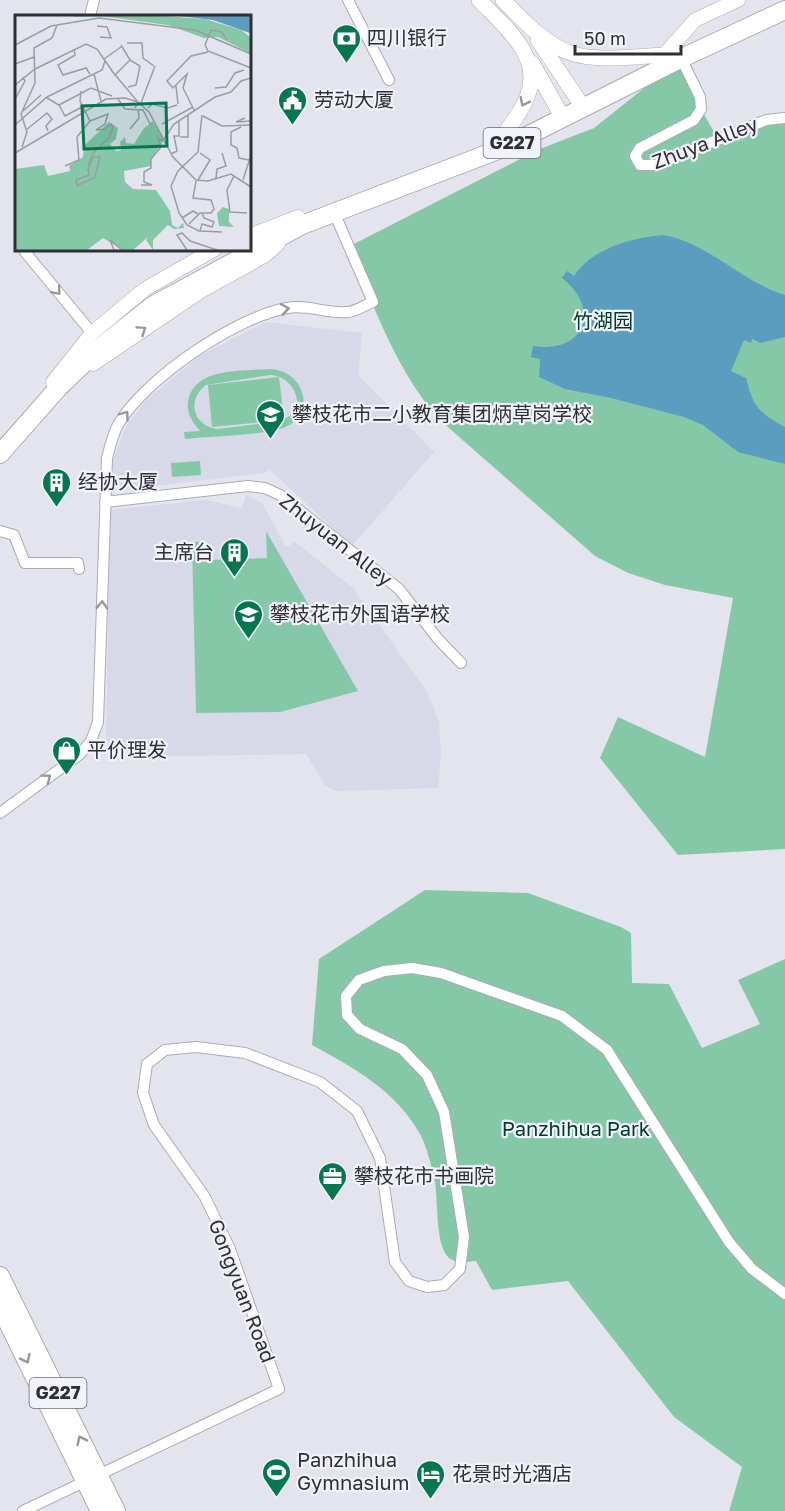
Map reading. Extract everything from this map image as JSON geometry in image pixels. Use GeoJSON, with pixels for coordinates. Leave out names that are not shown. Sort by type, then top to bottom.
{"type":"FeatureCollection","features":[{"type":"Feature","properties":{"kind":"highway","name":"G227"},"geometry":{"type":"LineString","coordinates":[[250,242],[300,221],[503,148],[581,103],[780,0]]}},
{"type":"Feature","properties":{"kind":"highway","name":"G227"},"geometry":{"type":"LineString","coordinates":[[674,54],[785,10]]}},
{"type":"Feature","properties":{"kind":"highway","name":"G227"},"geometry":{"type":"LineString","coordinates":[[333,211],[561,114]]}},
{"type":"Feature","properties":{"kind":"highway","name":"G227"},"geometry":{"type":"LineString","coordinates":[[250,250],[300,221]]}},
{"type":"Feature","properties":{"kind":"highway","name":"G227"},"geometry":{"type":"LineString","coordinates":[[0,443],[98,340],[148,299],[233,250]]}},
{"type":"Feature","properties":{"kind":"highway","name":"G227"},"geometry":{"type":"LineString","coordinates":[[0,454],[56,385],[103,345],[152,306],[250,250]]}},
{"type":"Feature","properties":{"kind":"highway","name":"G227"},"geometry":{"type":"LineString","coordinates":[[0,1276],[92,1478],[100,1511]]}},
{"type":"Feature","properties":{"kind":"highway","name":"G227"},"geometry":{"type":"LineString","coordinates":[[0,1306],[92,1478],[116,1511]]}},
{"type":"Feature","properties":{"kind":"main road"},"geometry":{"type":"LineString","coordinates":[[479,0],[525,52],[561,114]]}},
{"type":"Feature","properties":{"kind":"main road"},"geometry":{"type":"LineString","coordinates":[[503,0],[529,27],[556,48],[573,56],[610,59],[674,54]]}},
{"type":"Feature","properties":{"kind":"main road"},"geometry":{"type":"LineString","coordinates":[[529,27],[581,103]]}},
{"type":"Feature","properties":{"kind":"main road"},"geometry":{"type":"LineString","coordinates":[[500,140],[528,96],[530,67],[525,52]]}},
{"type":"Feature","properties":{"kind":"street"},"geometry":{"type":"LineString","coordinates":[[90,15],[94,0]]}},
{"type":"Feature","properties":{"kind":"street"},"geometry":{"type":"LineString","coordinates":[[348,0],[390,80]]}},
{"type":"Feature","properties":{"kind":"street"},"geometry":{"type":"LineString","coordinates":[[674,54],[695,20],[738,0]]}},
{"type":"Feature","properties":{"kind":"street","name":"Zhuya Alley"},"geometry":{"type":"LineString","coordinates":[[674,54],[700,97],[701,109],[694,120],[640,148],[635,156],[640,165],[656,165],[766,120],[785,118]]}},
{"type":"Feature","properties":{"kind":"street"},"geometry":{"type":"LineString","coordinates":[[0,813],[79,754],[92,741],[98,722],[107,458],[118,424],[140,394],[174,368],[209,343],[269,312],[291,307],[348,312],[372,302],[333,211]]}},
{"type":"Feature","properties":{"kind":"street","name":"G227"},"geometry":{"type":"LineString","coordinates":[[250,236],[300,221]]}},
{"type":"Feature","properties":{"kind":"street"},"geometry":{"type":"LineString","coordinates":[[26,250],[92,333]]}},
{"type":"Feature","properties":{"kind":"street","name":"G227"},"geometry":{"type":"LineString","coordinates":[[56,385],[92,333],[145,289],[213,250]]}},
{"type":"Feature","properties":{"kind":"street","name":"Zhuyuan Alley"},"geometry":{"type":"LineString","coordinates":[[105,502],[230,488],[265,488],[280,495],[399,589],[438,639],[462,663]]}},
{"type":"Feature","properties":{"kind":"street"},"geometry":{"type":"LineString","coordinates":[[0,531],[14,535],[26,563],[78,563],[79,569]]}},
{"type":"Feature","properties":{"kind":"street","name":"Gongyuan Road"},"geometry":{"type":"LineString","coordinates":[[92,1478],[279,1389],[230,1249],[205,1197],[154,1125],[143,1093],[147,1064],[165,1050],[196,1047],[245,1053],[320,1082],[357,1111],[380,1158],[394,1262],[409,1281],[427,1287],[444,1285],[460,1269],[464,1237],[444,1112],[428,1075],[402,1049],[360,1029],[347,1015],[346,996],[359,980],[384,971],[412,968],[441,973],[507,996],[562,1016],[607,1050],[729,1242],[752,1269],[785,1294]]}},
{"type":"Feature","properties":{"kind":"street"},"geometry":{"type":"LineString","coordinates":[[23,1511],[92,1478]]}},
{"type":"Feature","properties":{"kind":"shaded area","name":"攀枝花市二小教育集团炳草岗学校"},"geometry":{"type":"Polygon","coordinates":[[[266,322],[362,333],[358,375],[434,452],[352,546],[269,469],[265,473],[112,491],[113,460],[125,428],[145,401],[201,355],[266,322]]]}},
{"type":"Feature","properties":{"kind":"shaded area","name":"攀枝花市外国语学校"},"geometry":{"type":"Polygon","coordinates":[[[246,495],[262,503],[286,547],[295,542],[353,588],[428,693],[439,722],[441,756],[438,788],[336,791],[325,785],[306,754],[132,757],[120,743],[106,742],[110,510],[205,500],[242,508],[246,495]]]}},
{"type":"Feature","properties":{"kind":"green space","name":"竹湖园"},"geometry":{"type":"Polygon","coordinates":[[[682,58],[701,109],[718,139],[785,118],[785,849],[678,855],[600,758],[618,717],[705,757],[733,598],[665,585],[628,573],[595,556],[441,421],[411,382],[399,360],[377,316],[348,247],[540,149],[594,128],[682,58]]]}},
{"type":"Feature","properties":{"kind":"green space"},"geometry":{"type":"Polygon","coordinates":[[[270,369],[282,371],[292,377],[303,394],[301,414],[294,422],[283,428],[261,433],[185,439],[184,432],[200,431],[188,411],[189,397],[194,387],[212,375],[270,369]],[[270,375],[206,385],[200,391],[194,405],[198,418],[209,427],[218,429],[283,420],[212,427],[208,385],[279,377],[270,375]],[[279,377],[284,419],[292,414],[297,401],[292,386],[279,377]]]}},
{"type":"Feature","properties":{"kind":"green space"},"geometry":{"type":"Polygon","coordinates":[[[200,461],[201,475],[172,477],[171,463],[200,461]]]}},
{"type":"Feature","properties":{"kind":"green space"},"geometry":{"type":"Polygon","coordinates":[[[266,531],[358,691],[280,712],[196,713],[192,542],[209,542],[210,560],[267,558],[266,531]]]}},
{"type":"Feature","properties":{"kind":"green space","name":"Panzhihua Park"},"geometry":{"type":"Polygon","coordinates":[[[425,890],[528,893],[621,927],[631,933],[632,983],[669,984],[702,1048],[760,1024],[738,980],[785,959],[785,1511],[729,1511],[742,1467],[674,1417],[568,1281],[492,1290],[476,1261],[459,1262],[449,1258],[441,1244],[435,1182],[420,1134],[399,1105],[386,1093],[358,1071],[312,1045],[319,959],[425,890]]]}},
{"type":"Feature","properties":{"kind":"water"},"geometry":{"type":"Polygon","coordinates":[[[663,235],[695,246],[753,281],[785,295],[785,337],[761,343],[752,339],[751,343],[744,340],[731,371],[746,378],[751,396],[758,408],[769,418],[785,427],[785,464],[738,452],[703,425],[684,417],[565,389],[539,377],[540,359],[531,357],[533,346],[551,347],[565,343],[576,336],[582,327],[584,315],[582,303],[574,290],[562,278],[567,271],[574,276],[591,258],[614,246],[663,235]]]}},
{"type":"Feature","properties":{"kind":"place","name":"四川银行"},"geometry":{"type":"Point","coordinates":[346,64]}},
{"type":"Feature","properties":{"kind":"place","name":"劳动大厦"},"geometry":{"type":"Point","coordinates":[293,126]}},
{"type":"Feature","properties":{"kind":"place","name":"攀枝花市二小教育集团炳草岗学校"},"geometry":{"type":"Point","coordinates":[271,440]}},
{"type":"Feature","properties":{"kind":"place","name":"经协大厦"},"geometry":{"type":"Point","coordinates":[57,508]}},
{"type":"Feature","properties":{"kind":"place","name":"主席台"},"geometry":{"type":"Point","coordinates":[235,578]}},
{"type":"Feature","properties":{"kind":"place","name":"攀枝花市外国语学校"},"geometry":{"type":"Point","coordinates":[249,640]}},
{"type":"Feature","properties":{"kind":"place","name":"平价理发"},"geometry":{"type":"Point","coordinates":[66,776]}},
{"type":"Feature","properties":{"kind":"place","name":"攀枝花市书画院"},"geometry":{"type":"Point","coordinates":[333,1202]}},
{"type":"Feature","properties":{"kind":"place","name":"Panzhihua Gymnasium"},"geometry":{"type":"Point","coordinates":[276,1498]}},
{"type":"Feature","properties":{"kind":"place","name":"花景时光酒店"},"geometry":{"type":"Point","coordinates":[431,1500]}}]}
